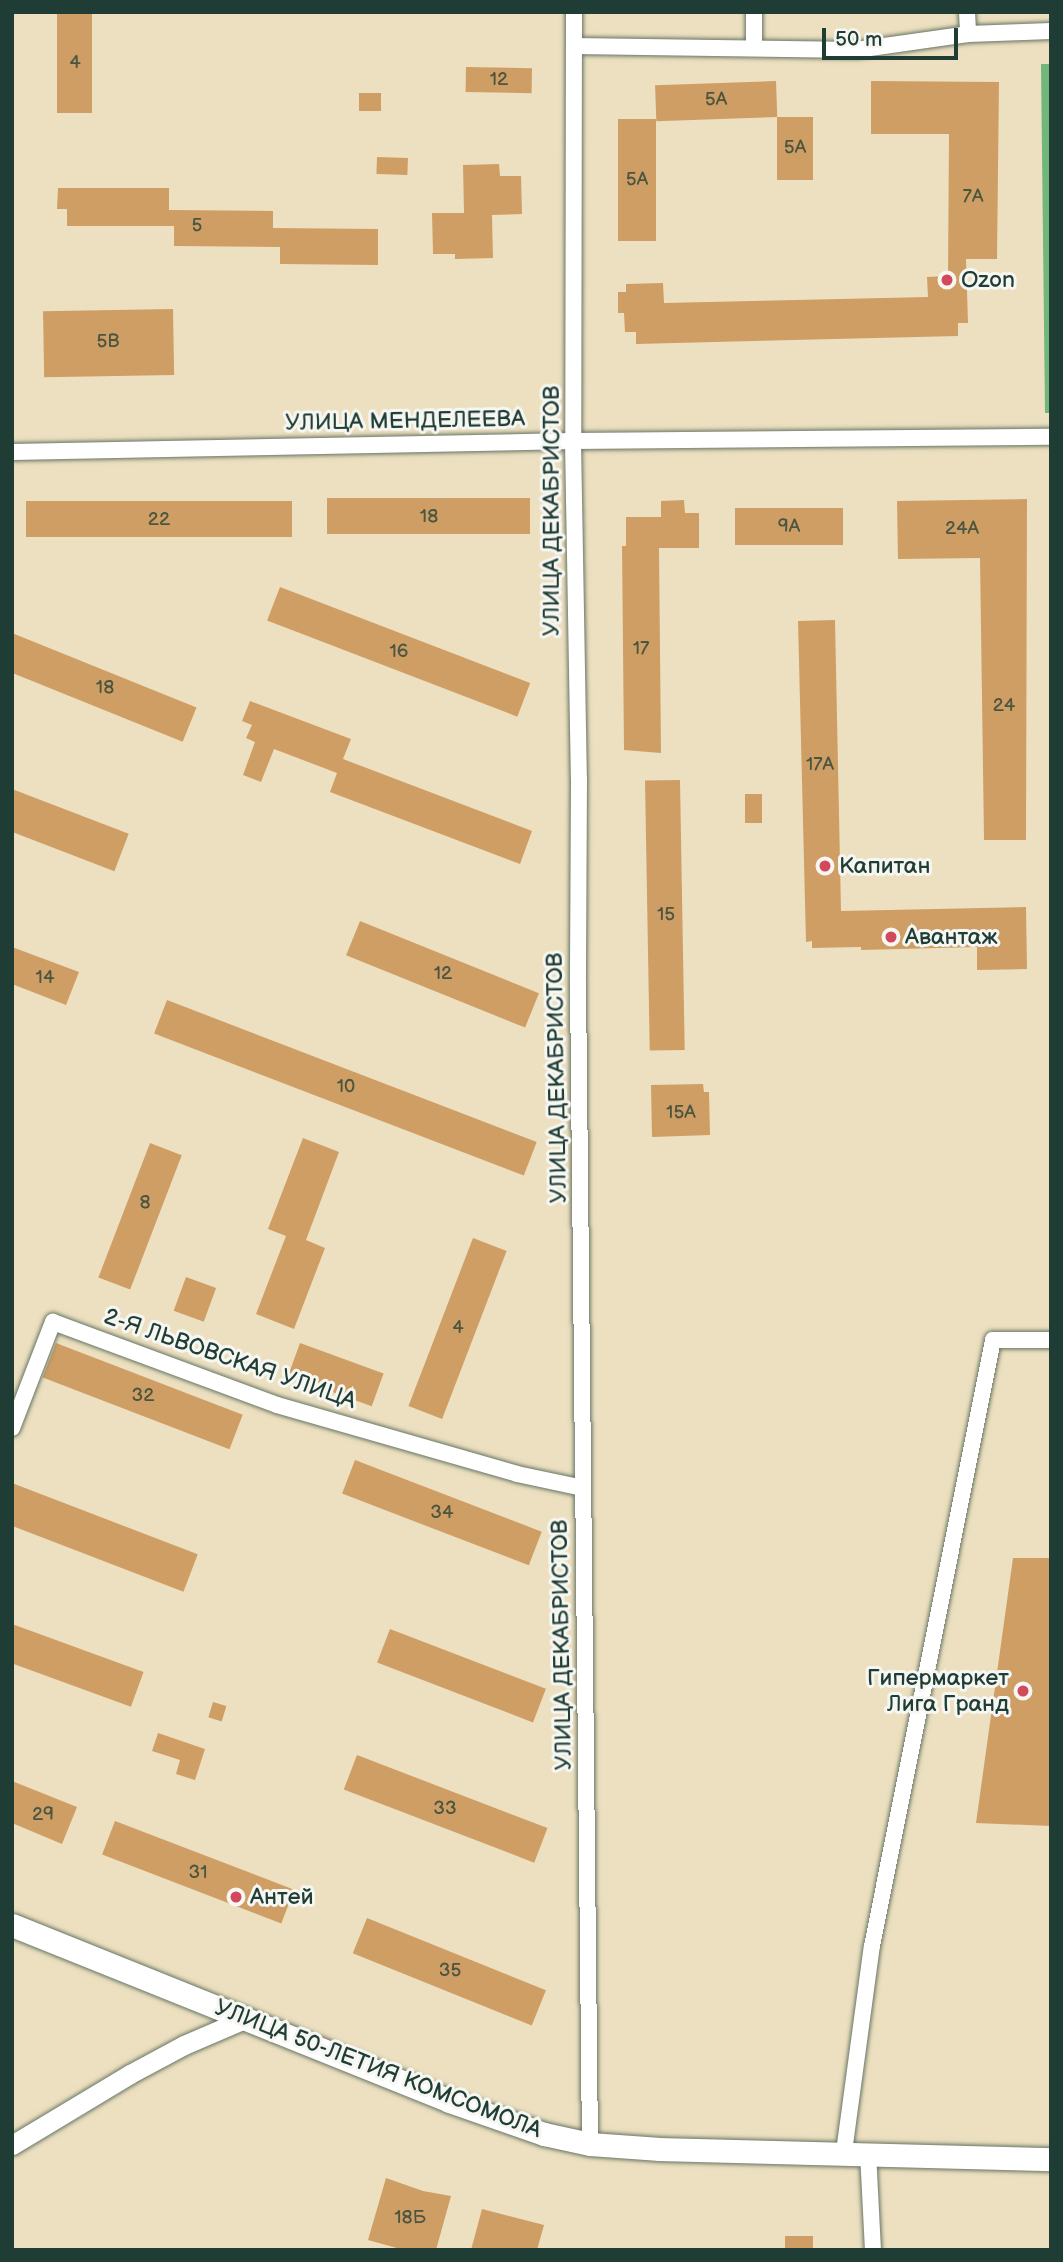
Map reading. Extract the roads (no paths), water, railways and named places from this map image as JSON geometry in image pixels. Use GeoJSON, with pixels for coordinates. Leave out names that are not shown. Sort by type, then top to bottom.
{"type":"FeatureCollection","features":[{"type":"Feature","properties":{"kind":"main road","name":"УЛИЦА 50-ЛЕТИЯ КОМСОМОЛА"},"geometry":{"type":"LineString","coordinates":[[12,1925],[505,2123],[590,2144],[660,2149],[868,2152],[1051,2159]]}},
{"type":"Feature","properties":{"kind":"street","name":"УЛИЦА ДЕКАБРИСТОВ"},"geometry":{"type":"LineString","coordinates":[[574,12],[573,441],[579,779],[590,2144]]}},
{"type":"Feature","properties":{"kind":"street"},"geometry":{"type":"LineString","coordinates":[[754,12],[754,47]]}},
{"type":"Feature","properties":{"kind":"street"},"geometry":{"type":"LineString","coordinates":[[967,12],[968,34]]}},
{"type":"Feature","properties":{"kind":"street"},"geometry":{"type":"LineString","coordinates":[[574,46],[856,50],[968,34],[1051,32]]}},
{"type":"Feature","properties":{"kind":"street","name":"УЛИЦА МЕНДЕЛЕЕВА"},"geometry":{"type":"LineString","coordinates":[[12,452],[573,441],[1051,437]]}},
{"type":"Feature","properties":{"kind":"street","name":"2-Я ЛЬВОВСКАЯ УЛИЦА"},"geometry":{"type":"LineString","coordinates":[[12,1427],[53,1322],[277,1405],[517,1474],[583,1488]]}},
{"type":"Feature","properties":{"kind":"street"},"geometry":{"type":"LineString","coordinates":[[844,2152],[872,1946],[993,1340],[1051,1340]]}},
{"type":"Feature","properties":{"kind":"street"},"geometry":{"type":"LineString","coordinates":[[12,2145],[130,2074],[184,2045],[247,2018]]}},
{"type":"Feature","properties":{"kind":"street"},"geometry":{"type":"LineString","coordinates":[[868,2152],[873,2250]]}},
{"type":"Feature","properties":{"kind":"place","name":"Ozon"},"geometry":{"type":"Point","coordinates":[947,280]}},
{"type":"Feature","properties":{"kind":"place","name":"Капитан"},"geometry":{"type":"Point","coordinates":[825,866]}},
{"type":"Feature","properties":{"kind":"place","name":"Авантаж"},"geometry":{"type":"Point","coordinates":[891,937]}},
{"type":"Feature","properties":{"kind":"place","name":"Гипермаркет Лига Гранд"},"geometry":{"type":"Point","coordinates":[1023,1691]}},
{"type":"Feature","properties":{"kind":"place","name":"Антей"},"geometry":{"type":"Point","coordinates":[236,1897]}}]}
